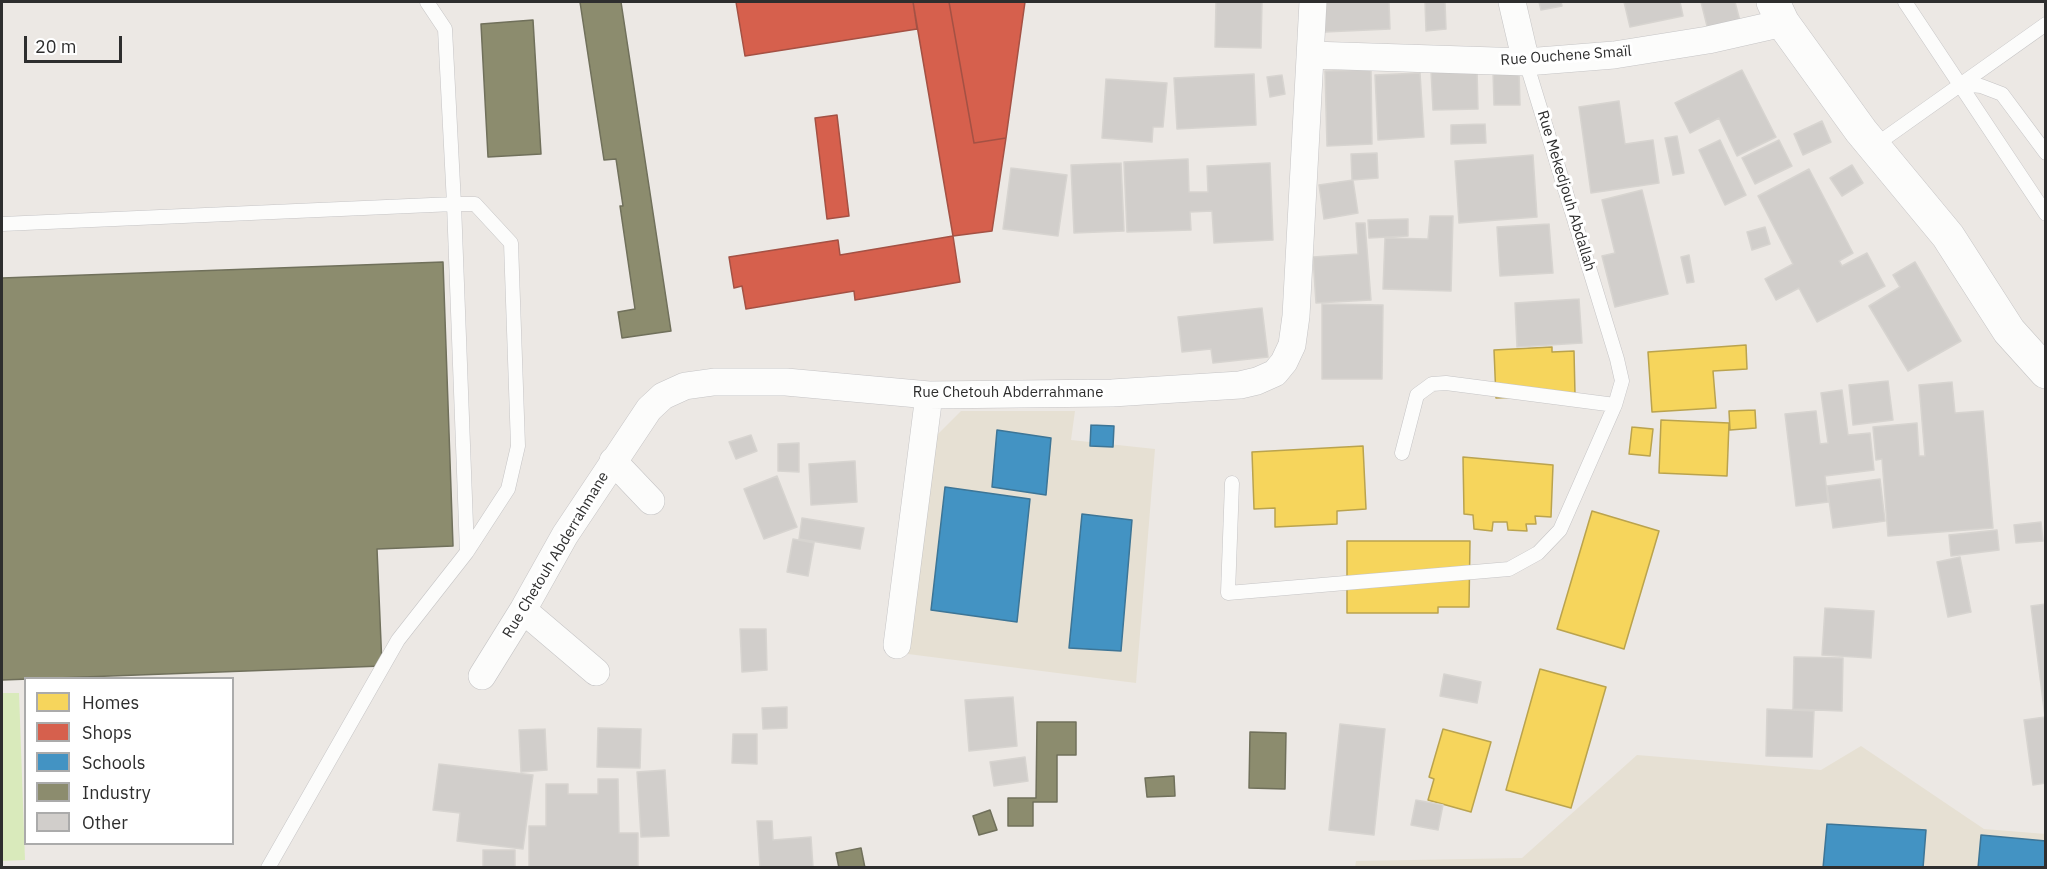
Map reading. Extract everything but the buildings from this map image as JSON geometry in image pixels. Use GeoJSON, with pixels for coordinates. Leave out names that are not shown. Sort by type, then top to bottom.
{"type":"FeatureCollection","features":[{"type":"Feature","properties":{"kind":"main road"},"geometry":{"type":"LineString","coordinates":[[1778,12],[1874,146],[1948,237],[2009,331],[2046,372]]}},
{"type":"Feature","properties":{"kind":"street","name":"Rue Chetouh Abderrahmane"},"geometry":{"type":"LineString","coordinates":[[482,676],[523,610],[565,535],[649,409],[663,396],[685,386],[714,382],[786,382],[929,396],[1112,393],[1240,385],[1275,373],[1284,362],[1292,345],[1296,316],[1312,2]]}},
{"type":"Feature","properties":{"kind":"street","name":"Rue Mekedjouh Abdallah"},"geometry":{"type":"LineString","coordinates":[[1512,2],[1526,62]]}},
{"type":"Feature","properties":{"kind":"street","name":"Rue Ouchene Smaïl"},"geometry":{"type":"LineString","coordinates":[[1311,55],[1526,62],[1614,55],[1708,40],[1778,12]]}},
{"type":"Feature","properties":{"kind":"street"},"geometry":{"type":"LineString","coordinates":[[897,645],[929,396]]}},
{"type":"Feature","properties":{"kind":"street"},"geometry":{"type":"LineString","coordinates":[[613,461],[651,501]]}},
{"type":"Feature","properties":{"kind":"street"},"geometry":{"type":"LineString","coordinates":[[523,610],[596,672]]}},
{"type":"Feature","properties":{"kind":"lane"},"geometry":{"type":"LineString","coordinates":[[427,2],[445,29],[467,552]]}},
{"type":"Feature","properties":{"kind":"lane"},"geometry":{"type":"LineString","coordinates":[[1905,2],[2046,214]]}},
{"type":"Feature","properties":{"kind":"lane"},"geometry":{"type":"LineString","coordinates":[[1874,146],[2046,24]]}},
{"type":"Feature","properties":{"kind":"lane","name":"Rue Mekedjouh Abdallah"},"geometry":{"type":"LineString","coordinates":[[1526,62],[1617,359],[1622,381],[1615,405]]}},
{"type":"Feature","properties":{"kind":"lane"},"geometry":{"type":"LineString","coordinates":[[1961,84],[1981,86],[2002,94],[2046,153]]}},
{"type":"Feature","properties":{"kind":"lane"},"geometry":{"type":"LineString","coordinates":[[2,224],[475,204],[511,243],[518,446],[508,489],[467,552],[398,640],[268,867]]}},
{"type":"Feature","properties":{"kind":"lane"},"geometry":{"type":"LineString","coordinates":[[1232,483],[1227,593],[1509,569],[1538,553],[1560,530],[1615,405],[1446,383],[1432,384],[1418,395],[1402,453]]}},
{"type":"Feature","properties":{"kind":"shaded area"},"geometry":{"type":"Polygon","coordinates":[[[961,411],[1075,411],[1071,440],[1155,449],[1136,683],[900,653],[925,447],[961,411]]]}},
{"type":"Feature","properties":{"kind":"shaded area"},"geometry":{"type":"Polygon","coordinates":[[[1861,746],[1984,829],[2046,834],[2045,868],[1355,868],[1356,861],[1522,858],[1637,755],[1821,770],[1861,746]]]}},
{"type":"Feature","properties":{"kind":"green space"},"geometry":{"type":"Polygon","coordinates":[[[2,693],[19,693],[25,860],[2,861],[2,693]]]}}]}
